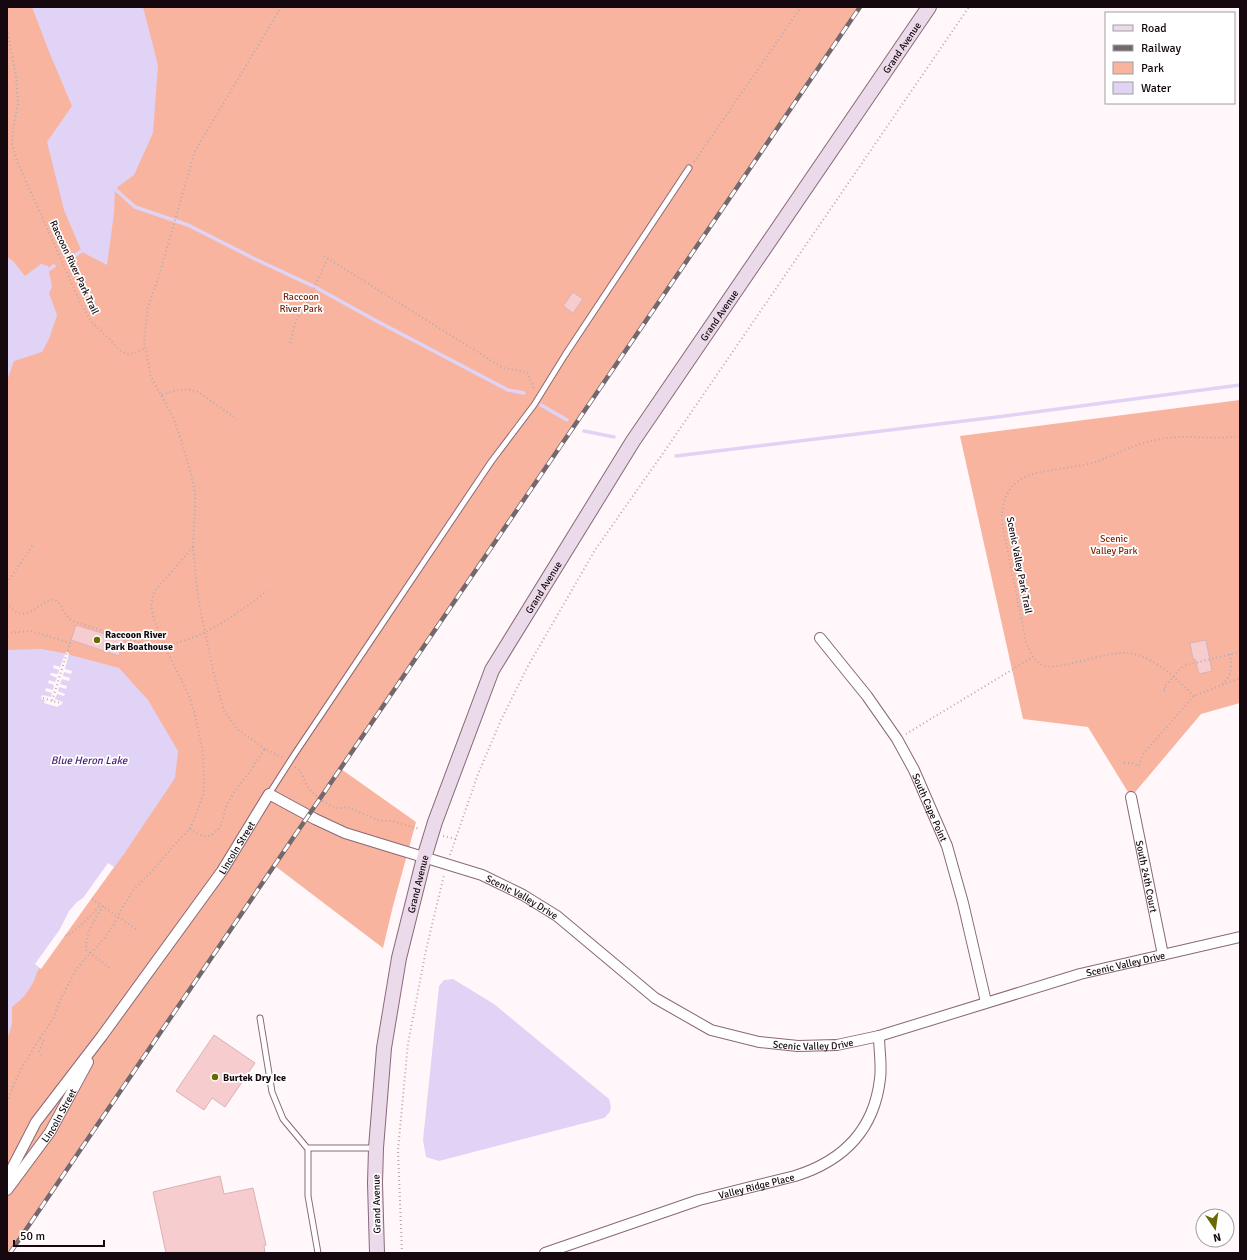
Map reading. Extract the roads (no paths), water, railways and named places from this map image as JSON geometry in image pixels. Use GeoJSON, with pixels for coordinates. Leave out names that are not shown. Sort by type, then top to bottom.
{"type":"FeatureCollection","features":[{"type":"Feature","properties":{"kind":"main road","name":"Grand Avenue"},"geometry":{"type":"LineString","coordinates":[[377,1253],[375,1183],[376,1148],[384,1048],[397,965],[424,858],[440,806],[492,670],[633,440],[929,7]]}},
{"type":"Feature","properties":{"kind":"street","name":"South Cape Point"},"geometry":{"type":"LineString","coordinates":[[820,638],[868,696],[897,739],[914,770],[947,846],[963,903],[986,1002]]}},
{"type":"Feature","properties":{"kind":"street"},"geometry":{"type":"LineString","coordinates":[[269,794],[315,819],[346,833],[424,858]]}},
{"type":"Feature","properties":{"kind":"street","name":"Lincoln Street"},"geometry":{"type":"LineString","coordinates":[[7,1178],[36,1122],[102,1036],[222,871],[269,794]]}},
{"type":"Feature","properties":{"kind":"street","name":"South 24th Court"},"geometry":{"type":"LineString","coordinates":[[1130,797],[1163,955]]}},
{"type":"Feature","properties":{"kind":"street","name":"Scenic Valley Drive"},"geometry":{"type":"LineString","coordinates":[[424,858],[482,876],[522,895],[557,916],[655,998],[712,1030],[759,1042],[798,1046],[837,1045],[879,1036],[1080,974],[1240,937]]}},
{"type":"Feature","properties":{"kind":"street","name":"Lincoln Street"},"geometry":{"type":"LineString","coordinates":[[7,1190],[50,1132],[102,1036]]}},
{"type":"Feature","properties":{"kind":"street","name":"Valley Ridge Place"},"geometry":{"type":"LineString","coordinates":[[546,1253],[699,1200],[796,1176],[828,1163],[842,1153],[853,1141],[871,1114],[877,1096],[880,1077],[879,1036]]}},
{"type":"Feature","properties":{"kind":"lane"},"geometry":{"type":"LineString","coordinates":[[269,794],[491,462],[539,397],[689,168]]}},
{"type":"Feature","properties":{"kind":"lane"},"geometry":{"type":"LineString","coordinates":[[260,1018],[272,1092],[283,1119],[308,1149],[308,1196],[318,1253]]}},
{"type":"Feature","properties":{"kind":"lane"},"geometry":{"type":"LineString","coordinates":[[308,1149],[376,1148]]}},
{"type":"Feature","properties":{"kind":"water"},"geometry":{"type":"Polygon","coordinates":[[[32,7],[143,7],[158,65],[153,133],[134,175],[115,189],[114,213],[107,265],[82,252],[64,210],[47,142],[72,106],[32,7]]]}},
{"type":"Feature","properties":{"kind":"water"},"geometry":{"type":"Polygon","coordinates":[[[7,257],[13,261],[25,276],[41,264],[48,266],[52,287],[49,293],[57,315],[49,339],[42,352],[14,361],[7,381],[7,257]]]}},
{"type":"Feature","properties":{"kind":"water","name":"Blue Heron Lake"},"geometry":{"type":"Polygon","coordinates":[[[41,649],[63,653],[119,668],[148,700],[178,751],[175,778],[124,854],[37,972],[28,992],[12,1007],[12,1024],[7,1040],[7,650],[41,649]]]}},
{"type":"Feature","properties":{"kind":"water"},"geometry":{"type":"Polygon","coordinates":[[[453,979],[494,1004],[609,1099],[611,1107],[609,1113],[604,1118],[439,1161],[426,1157],[423,1140],[439,986],[444,980],[453,979]]]}},
{"type":"Feature","properties":{"kind":"waterway"},"geometry":{"type":"LineString","coordinates":[[111,190],[115,189],[135,207],[188,225],[315,287],[508,390],[524,393]]}},
{"type":"Feature","properties":{"kind":"waterway"},"geometry":{"type":"LineString","coordinates":[[69,260],[84,249]]}},
{"type":"Feature","properties":{"kind":"waterway"},"geometry":{"type":"LineString","coordinates":[[45,272],[54,266]]}},
{"type":"Feature","properties":{"kind":"waterway"},"geometry":{"type":"LineString","coordinates":[[676,456],[997,417],[1240,385]]}},
{"type":"Feature","properties":{"kind":"waterway"},"geometry":{"type":"LineString","coordinates":[[541,405],[567,420]]}},
{"type":"Feature","properties":{"kind":"waterway"},"geometry":{"type":"LineString","coordinates":[[584,431],[614,437]]}},
{"type":"Feature","properties":{"kind":"railway"},"geometry":{"type":"LineString","coordinates":[[10,1253],[860,7]]}},
{"type":"Feature","properties":{"kind":"place","name":"Raccoon River Park Boathouse"},"geometry":{"type":"Point","coordinates":[97,640]}},
{"type":"Feature","properties":{"kind":"place","name":"Burtek Dry Ice"},"geometry":{"type":"Point","coordinates":[215,1077]}},
{"type":"Feature","properties":{"kind":"park label","name":"Raccoon River Park"},"geometry":{"type":"Point","coordinates":[301,302]}},
{"type":"Feature","properties":{"kind":"park label","name":"Scenic Valley Park"},"geometry":{"type":"Point","coordinates":[1114,544]}}]}
